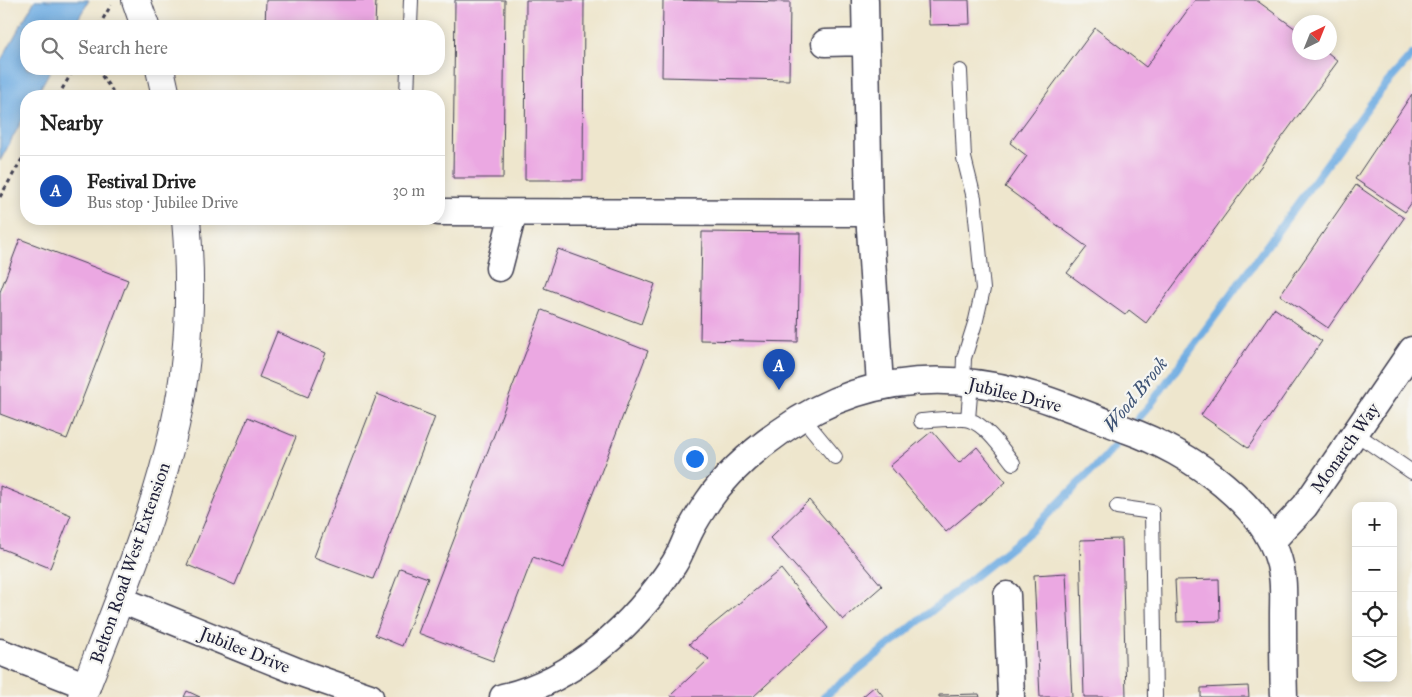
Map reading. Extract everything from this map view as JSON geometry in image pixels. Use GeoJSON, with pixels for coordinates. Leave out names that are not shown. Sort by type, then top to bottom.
{"type":"FeatureCollection","features":[{"type":"Feature","properties":{"kind":"street"},"geometry":{"type":"LineString","coordinates":[[136,0],[143,20]]}},
{"type":"Feature","properties":{"kind":"street"},"geometry":{"type":"LineString","coordinates":[[865,0],[868,213],[880,385]]}},
{"type":"Feature","properties":{"kind":"street"},"geometry":{"type":"LineString","coordinates":[[825,43],[865,42]]}},
{"type":"Feature","properties":{"kind":"street"},"geometry":{"type":"LineString","coordinates":[[161,75],[165,90]]}},
{"type":"Feature","properties":{"kind":"street"},"geometry":{"type":"LineString","coordinates":[[445,212],[513,214],[868,213]]}},
{"type":"Feature","properties":{"kind":"street"},"geometry":{"type":"LineString","coordinates":[[499,268],[513,214]]}},
{"type":"Feature","properties":{"kind":"street","name":"Belton Road West Extension"},"geometry":{"type":"LineString","coordinates":[[84,691],[121,600],[161,478],[177,416],[184,374],[189,322],[190,262],[187,225]]}},
{"type":"Feature","properties":{"kind":"street","name":"Monarch Way"},"geometry":{"type":"LineString","coordinates":[[1272,541],[1305,506],[1412,350]]}},
{"type":"Feature","properties":{"kind":"street","name":"Jubilee Drive"},"geometry":{"type":"LineString","coordinates":[[503,697],[547,683],[574,666],[618,631],[658,587],[676,561],[691,528],[721,483],[763,444],[802,417],[849,395],[880,385],[920,382],[967,382],[1039,397],[1147,437],[1191,460],[1243,502],[1272,541],[1282,574],[1284,697]]}},
{"type":"Feature","properties":{"kind":"street"},"geometry":{"type":"LineString","coordinates":[[1007,596],[1011,697]]}},
{"type":"Feature","properties":{"kind":"street","name":"Jubilee Drive"},"geometry":{"type":"LineString","coordinates":[[121,600],[304,674],[370,697]]}},
{"type":"Feature","properties":{"kind":"street"},"geometry":{"type":"LineString","coordinates":[[0,652],[84,691]]}},
{"type":"Feature","properties":{"kind":"lane"},"geometry":{"type":"LineString","coordinates":[[410,20],[411,0]]}},
{"type":"Feature","properties":{"kind":"lane"},"geometry":{"type":"LineString","coordinates":[[960,71],[964,158],[974,198],[983,289],[964,358],[968,420]]}},
{"type":"Feature","properties":{"kind":"lane"},"geometry":{"type":"LineString","coordinates":[[407,90],[408,75]]}},
{"type":"Feature","properties":{"kind":"lane"},"geometry":{"type":"LineString","coordinates":[[802,417],[835,457]]}},
{"type":"Feature","properties":{"kind":"lane"},"geometry":{"type":"LineString","coordinates":[[921,421],[937,419],[968,420],[987,431],[1013,463]]}},
{"type":"Feature","properties":{"kind":"lane"},"geometry":{"type":"LineString","coordinates":[[1355,433],[1412,472]]}},
{"type":"Feature","properties":{"kind":"lane"},"geometry":{"type":"LineString","coordinates":[[1117,507],[1152,512],[1155,697]]}},
{"type":"Feature","properties":{"kind":"path"},"geometry":{"type":"LineString","coordinates":[[102,20],[113,0]]}},
{"type":"Feature","properties":{"kind":"path"},"geometry":{"type":"LineString","coordinates":[[62,90],[70,75]]}},
{"type":"Feature","properties":{"kind":"path"},"geometry":{"type":"LineString","coordinates":[[101,75],[112,90]]}},
{"type":"Feature","properties":{"kind":"path"},"geometry":{"type":"LineString","coordinates":[[0,197],[20,162]]}},
{"type":"Feature","properties":{"kind":"water"},"geometry":{"type":"Polygon","coordinates":[[[35,0],[89,0],[77,20],[24,20],[35,0]]]}},
{"type":"Feature","properties":{"kind":"water"},"geometry":{"type":"Polygon","coordinates":[[[20,27],[20,75],[48,75],[39,90],[20,90],[20,124],[0,161],[0,62],[20,27]]]}},
{"type":"Feature","properties":{"kind":"building"},"geometry":{"type":"Polygon","coordinates":[[[266,0],[376,0],[375,20],[265,20],[266,0]]]}},
{"type":"Feature","properties":{"kind":"building"},"geometry":{"type":"Polygon","coordinates":[[[455,0],[505,0],[503,178],[453,178],[455,0]]]}},
{"type":"Feature","properties":{"kind":"building"},"geometry":{"type":"Polygon","coordinates":[[[526,0],[584,0],[583,180],[525,180],[526,0]]]}},
{"type":"Feature","properties":{"kind":"building"},"geometry":{"type":"Polygon","coordinates":[[[663,0],[790,2],[789,80],[662,77],[663,0]]]}},
{"type":"Feature","properties":{"kind":"building"},"geometry":{"type":"Polygon","coordinates":[[[928,0],[969,0],[970,24],[929,25],[928,0]]]}},
{"type":"Feature","properties":{"kind":"building"},"geometry":{"type":"Polygon","coordinates":[[[1195,0],[1256,0],[1292,26],[1292,60],[1338,61],[1146,323],[1129,310],[1125,315],[1067,273],[1087,247],[1005,187],[1027,156],[1010,143],[1095,28],[1146,67],[1195,0]]]}},
{"type":"Feature","properties":{"kind":"building"},"geometry":{"type":"Polygon","coordinates":[[[1412,94],[1412,202],[1405,212],[1355,179],[1412,94]]]}},
{"type":"Feature","properties":{"kind":"building"},"geometry":{"type":"Polygon","coordinates":[[[1356,185],[1404,218],[1328,328],[1280,295],[1356,185]]]}},
{"type":"Feature","properties":{"kind":"building"},"geometry":{"type":"Polygon","coordinates":[[[702,232],[800,233],[798,342],[700,340],[702,232]]]}},
{"type":"Feature","properties":{"kind":"building"},"geometry":{"type":"Polygon","coordinates":[[[20,239],[128,280],[67,439],[0,414],[0,292],[20,239]]]}},
{"type":"Feature","properties":{"kind":"building"},"geometry":{"type":"Polygon","coordinates":[[[558,249],[655,284],[641,324],[544,288],[558,249]]]}},
{"type":"Feature","properties":{"kind":"building"},"geometry":{"type":"Polygon","coordinates":[[[1274,308],[1322,341],[1248,448],[1201,415],[1274,308]]]}},
{"type":"Feature","properties":{"kind":"building"},"geometry":{"type":"Polygon","coordinates":[[[542,310],[648,351],[564,568],[533,557],[493,661],[418,633],[542,310]]]}},
{"type":"Feature","properties":{"kind":"building"},"geometry":{"type":"Polygon","coordinates":[[[277,332],[326,353],[308,397],[259,377],[277,332]]]}},
{"type":"Feature","properties":{"kind":"building"},"geometry":{"type":"Polygon","coordinates":[[[377,394],[435,417],[373,579],[314,557],[377,394]]]}},
{"type":"Feature","properties":{"kind":"building"},"geometry":{"type":"Polygon","coordinates":[[[248,417],[296,437],[235,585],[187,565],[248,417]]]}},
{"type":"Feature","properties":{"kind":"building"},"geometry":{"type":"Polygon","coordinates":[[[932,431],[959,463],[977,447],[1006,482],[946,532],[890,466],[932,431]]]}},
{"type":"Feature","properties":{"kind":"building"},"geometry":{"type":"Polygon","coordinates":[[[0,486],[71,515],[50,568],[0,548],[0,486]]]}},
{"type":"Feature","properties":{"kind":"building"},"geometry":{"type":"Polygon","coordinates":[[[809,500],[882,586],[843,620],[770,538],[809,500]]]}},
{"type":"Feature","properties":{"kind":"building"},"geometry":{"type":"Polygon","coordinates":[[[1122,539],[1126,697],[1084,697],[1080,540],[1122,539]]]}},
{"type":"Feature","properties":{"kind":"building"},"geometry":{"type":"Polygon","coordinates":[[[400,568],[428,578],[402,646],[375,635],[400,568]]]}},
{"type":"Feature","properties":{"kind":"building"},"geometry":{"type":"Polygon","coordinates":[[[781,569],[828,628],[753,697],[672,697],[671,695],[709,659],[689,644],[781,569]]]}},
{"type":"Feature","properties":{"kind":"building"},"geometry":{"type":"Polygon","coordinates":[[[1066,573],[1072,697],[1040,697],[1034,575],[1066,573]]]}},
{"type":"Feature","properties":{"kind":"building"},"geometry":{"type":"Polygon","coordinates":[[[1219,579],[1220,621],[1177,622],[1175,580],[1219,579]]]}},
{"type":"Feature","properties":{"kind":"building"},"geometry":{"type":"Polygon","coordinates":[[[875,686],[884,697],[862,697],[875,686]]]}},
{"type":"Feature","properties":{"kind":"building"},"geometry":{"type":"Polygon","coordinates":[[[1248,686],[1249,697],[1201,697],[1201,688],[1248,686]]]}},
{"type":"Feature","properties":{"kind":"building"},"geometry":{"type":"Polygon","coordinates":[[[187,691],[200,697],[184,697],[187,691]]]}},
{"type":"Feature","properties":{"kind":"building"},"geometry":{"type":"Polygon","coordinates":[[[979,694],[980,697],[939,697],[939,695],[979,694]]]}},
{"type":"Feature","properties":{"kind":"waterway","name":"Wood Brook"},"geometry":{"type":"LineString","coordinates":[[824,697],[1030,532],[1104,458],[1150,405],[1381,90],[1412,55]]}},
{"type":"Feature","properties":{"kind":"place","name":"Festival Drive"},"geometry":{"type":"Point","coordinates":[779,390]}}]}
